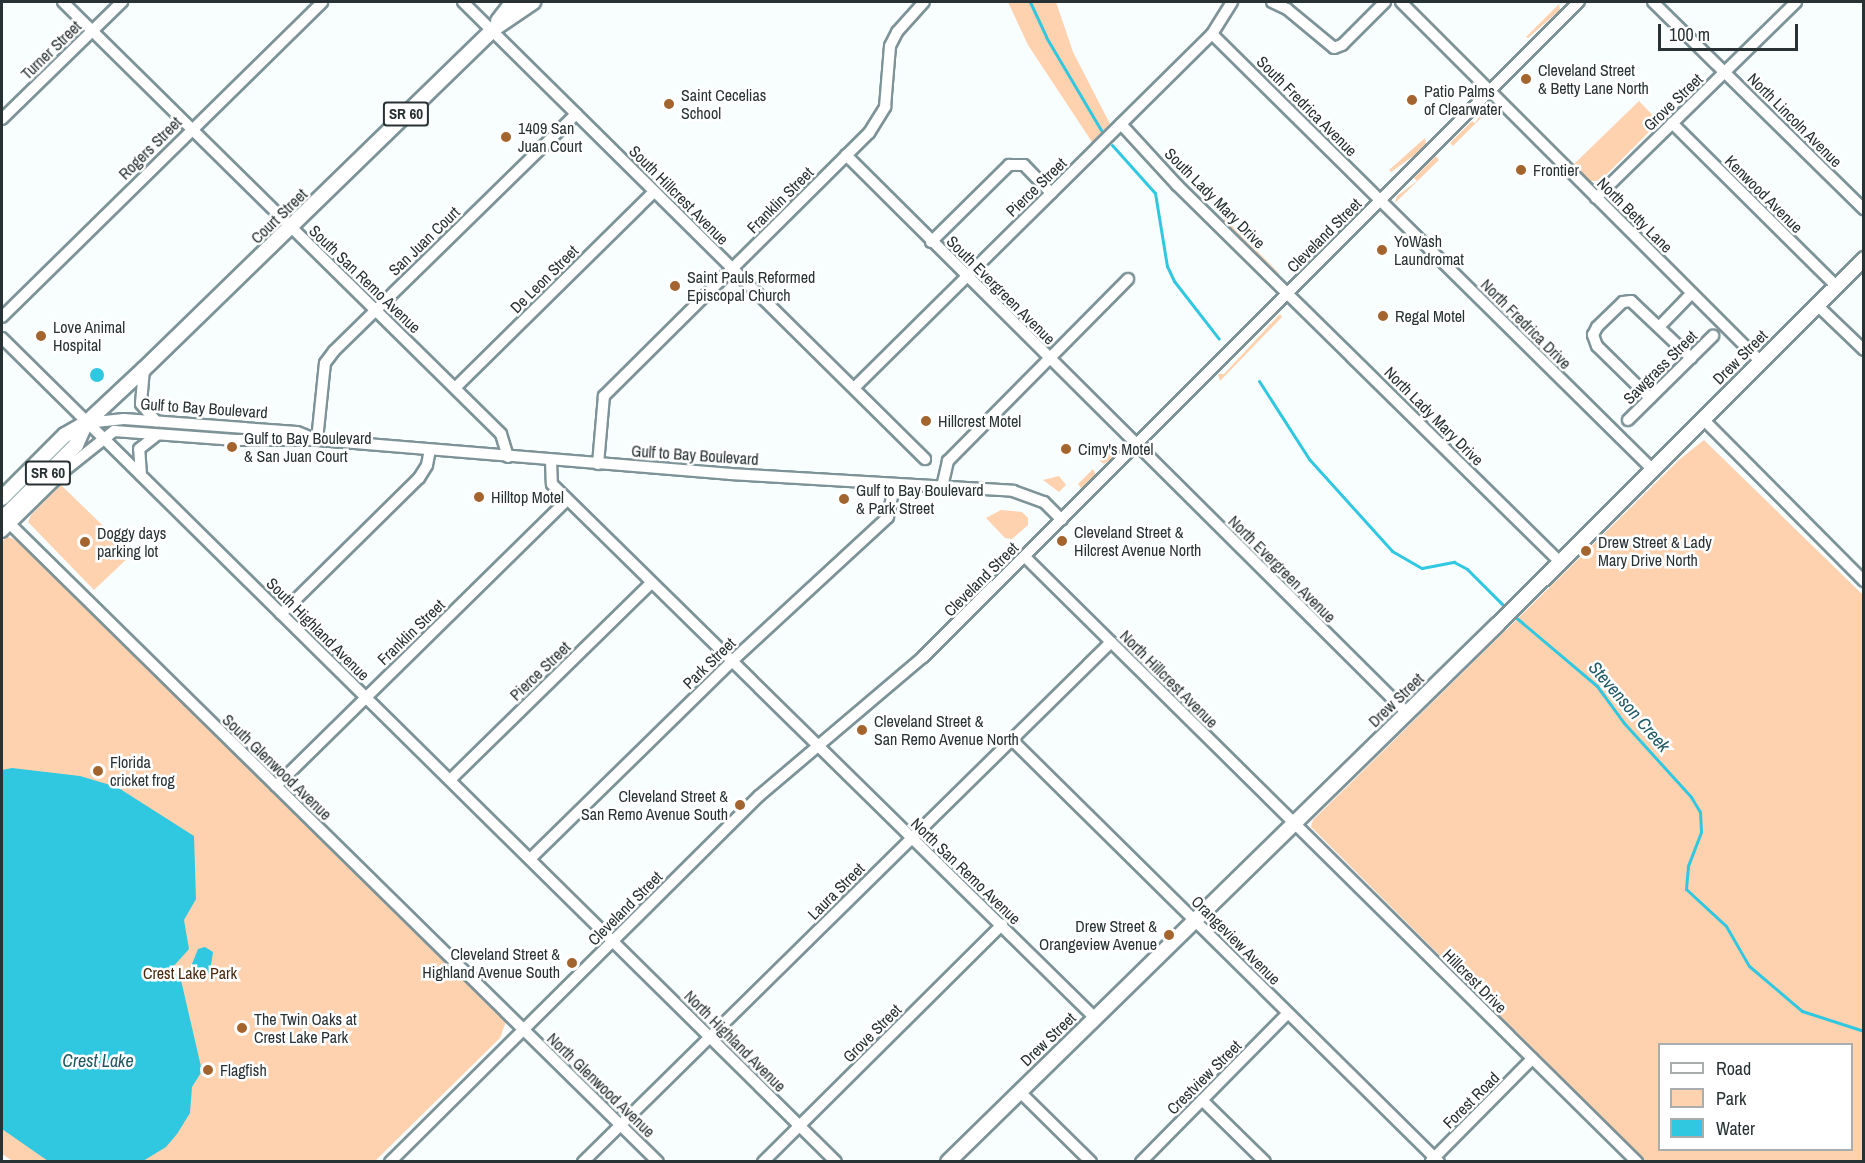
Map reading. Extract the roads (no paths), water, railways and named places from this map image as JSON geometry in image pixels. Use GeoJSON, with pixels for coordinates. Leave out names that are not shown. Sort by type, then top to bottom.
{"type":"FeatureCollection","features":[{"type":"Feature","properties":{"kind":"main road","name":"Court Street"},"geometry":{"type":"LineString","coordinates":[[87,423],[492,30],[513,2]]}},
{"type":"Feature","properties":{"kind":"main road","name":"Court Street"},"geometry":{"type":"LineString","coordinates":[[492,30],[533,2]]}},
{"type":"Feature","properties":{"kind":"main road","name":"Drew Street"},"geometry":{"type":"LineString","coordinates":[[948,1161],[1498,624],[1558,561],[1863,259]]}},
{"type":"Feature","properties":{"kind":"main road","name":"Gulf to Bay Boulevard"},"geometry":{"type":"LineString","coordinates":[[2,498],[65,435],[87,423]]}},
{"type":"Feature","properties":{"kind":"main road","name":"SR 60"},"geometry":{"type":"LineString","coordinates":[[6,521],[76,446],[87,423]]}},
{"type":"Feature","properties":{"kind":"street","name":"South San Remo Avenue"},"geometry":{"type":"LineString","coordinates":[[63,2],[501,434],[508,457]]}},
{"type":"Feature","properties":{"kind":"street","name":"Turner Street"},"geometry":{"type":"LineString","coordinates":[[2,119],[122,2]]}},
{"type":"Feature","properties":{"kind":"street","name":"Rogers Street"},"geometry":{"type":"LineString","coordinates":[[2,316],[322,2]]}},
{"type":"Feature","properties":{"kind":"street","name":"South Hillcrest Avenue"},"geometry":{"type":"LineString","coordinates":[[463,2],[925,459]]}},
{"type":"Feature","properties":{"kind":"street","name":"Franklin Street"},"geometry":{"type":"LineString","coordinates":[[598,464],[604,396],[879,120],[888,93],[890,46],[897,32],[924,2]]}},
{"type":"Feature","properties":{"kind":"street","name":"Pierce Street"},"geometry":{"type":"LineString","coordinates":[[854,388],[1212,34],[1232,2]]}},
{"type":"Feature","properties":{"kind":"street"},"geometry":{"type":"LineString","coordinates":[[1272,2],[1287,9],[1334,48],[1342,45],[1385,2]]}},
{"type":"Feature","properties":{"kind":"street","name":"North Betty Lane"},"geometry":{"type":"LineString","coordinates":[[1401,2],[1760,361]]}},
{"type":"Feature","properties":{"kind":"street","name":"Cleveland Street"},"geometry":{"type":"LineString","coordinates":[[390,1161],[759,796],[881,697],[1062,520],[1579,2]]}},
{"type":"Feature","properties":{"kind":"street","name":"North Lincoln Avenue"},"geometry":{"type":"LineString","coordinates":[[1653,2],[1863,209]]}},
{"type":"Feature","properties":{"kind":"street","name":"Grove Street"},"geometry":{"type":"LineString","coordinates":[[1596,198],[1796,2]]}},
{"type":"Feature","properties":{"kind":"street","name":"South Fredrica Avenue"},"geometry":{"type":"LineString","coordinates":[[1212,34],[1381,200]]}},
{"type":"Feature","properties":{"kind":"street","name":"San Juan Court"},"geometry":{"type":"LineString","coordinates":[[317,440],[325,363],[375,310],[576,114]]}},
{"type":"Feature","properties":{"kind":"street","name":"Kenwood Avenue"},"geometry":{"type":"LineString","coordinates":[[1672,123],[1836,286]]}},
{"type":"Feature","properties":{"kind":"street","name":"South Lady Mary Drive"},"geometry":{"type":"LineString","coordinates":[[1118,128],[1288,293]]}},
{"type":"Feature","properties":{"kind":"street","name":"South Evergreen Avenue"},"geometry":{"type":"LineString","coordinates":[[846,155],[1136,445]]}},
{"type":"Feature","properties":{"kind":"street"},"geometry":{"type":"LineString","coordinates":[[931,242],[1010,165],[1024,165],[1051,193]]}},
{"type":"Feature","properties":{"kind":"street","name":"De Leon Street"},"geometry":{"type":"LineString","coordinates":[[455,388],[654,192]]}},
{"type":"Feature","properties":{"kind":"street","name":"North Fredrica Drive"},"geometry":{"type":"LineString","coordinates":[[1381,200],[1652,468]]}},
{"type":"Feature","properties":{"kind":"street"},"geometry":{"type":"LineString","coordinates":[[942,487],[948,461],[1128,279]]}},
{"type":"Feature","properties":{"kind":"street","name":"North Lady Mary Drive"},"geometry":{"type":"LineString","coordinates":[[1288,293],[1558,561]]}},
{"type":"Feature","properties":{"kind":"street"},"geometry":{"type":"LineString","coordinates":[[1659,327],[1692,293]]}},
{"type":"Feature","properties":{"kind":"street"},"geometry":{"type":"LineString","coordinates":[[1650,398],[1597,346],[1593,335],[1597,327],[1628,301],[1691,358]]}},
{"type":"Feature","properties":{"kind":"street"},"geometry":{"type":"LineString","coordinates":[[1817,305],[1863,350]]}},
{"type":"Feature","properties":{"kind":"street","name":"Sawgrass Street"},"geometry":{"type":"LineString","coordinates":[[1628,420],[1713,336]]}},
{"type":"Feature","properties":{"kind":"street","name":"South Highland Avenue"},"geometry":{"type":"LineString","coordinates":[[2,338],[613,941]]}},
{"type":"Feature","properties":{"kind":"street"},"geometry":{"type":"LineString","coordinates":[[144,369],[141,404],[156,421]]}},
{"type":"Feature","properties":{"kind":"street","name":"Gulf to Bay Boulevard"},"geometry":{"type":"LineString","coordinates":[[87,423],[110,418],[156,421],[297,432],[317,440]]}},
{"type":"Feature","properties":{"kind":"street"},"geometry":{"type":"LineString","coordinates":[[1702,418],[1863,581]]}},
{"type":"Feature","properties":{"kind":"street","name":"Gulf to Bay Boulevard"},"geometry":{"type":"LineString","coordinates":[[104,439],[114,432],[298,442],[317,440],[598,464],[1031,494],[1062,520]]}},
{"type":"Feature","properties":{"kind":"street"},"geometry":{"type":"LineString","coordinates":[[141,476],[139,448],[158,435]]}},
{"type":"Feature","properties":{"kind":"street"},"geometry":{"type":"LineString","coordinates":[[2,532],[6,521],[104,439]]}},
{"type":"Feature","properties":{"kind":"street","name":"North Evergreen Avenue"},"geometry":{"type":"LineString","coordinates":[[1136,445],[1407,713]]}},
{"type":"Feature","properties":{"kind":"street"},"geometry":{"type":"LineString","coordinates":[[281,614],[419,478],[427,465],[430,450]]}},
{"type":"Feature","properties":{"kind":"street"},"geometry":{"type":"LineString","coordinates":[[551,460],[552,484],[818,746]]}},
{"type":"Feature","properties":{"kind":"street","name":"Park Street"},"geometry":{"type":"LineString","coordinates":[[530,859],[732,661],[888,517],[894,485]]}},
{"type":"Feature","properties":{"kind":"street","name":"Franklin Street"},"geometry":{"type":"LineString","coordinates":[[276,786],[567,500]]}},
{"type":"Feature","properties":{"kind":"street","name":"South Glenwood Avenue"},"geometry":{"type":"LineString","coordinates":[[6,521],[523,1030]]}},
{"type":"Feature","properties":{"kind":"street","name":"North Hillcrest Avenue"},"geometry":{"type":"LineString","coordinates":[[1024,557],[1293,823]]}},
{"type":"Feature","properties":{"kind":"street","name":"Pierce Street"},"geometry":{"type":"LineString","coordinates":[[450,780],[651,583]]}},
{"type":"Feature","properties":{"kind":"street","name":"Laura Street"},"geometry":{"type":"LineString","coordinates":[[583,1161],[1111,642]]}},
{"type":"Feature","properties":{"kind":"street","name":"Orangeview Avenue"},"geometry":{"type":"LineString","coordinates":[[1012,740],[1435,1160]]}},
{"type":"Feature","properties":{"kind":"street","name":"North San Remo Avenue"},"geometry":{"type":"LineString","coordinates":[[818,746],[1094,1017]]}},
{"type":"Feature","properties":{"kind":"street","name":"Hillcrest Drive"},"geometry":{"type":"LineString","coordinates":[[1293,823],[1637,1161]]}},
{"type":"Feature","properties":{"kind":"street","name":"Grove Street"},"geometry":{"type":"LineString","coordinates":[[763,1161],[1002,925]]}},
{"type":"Feature","properties":{"kind":"street","name":"North Highland Avenue"},"geometry":{"type":"LineString","coordinates":[[613,941],[836,1161]]}},
{"type":"Feature","properties":{"kind":"street","name":"Crestview Street"},"geometry":{"type":"LineString","coordinates":[[1141,1161],[1288,1013]]}},
{"type":"Feature","properties":{"kind":"street","name":"North Glenwood Avenue"},"geometry":{"type":"LineString","coordinates":[[523,1030],[658,1161]]}},
{"type":"Feature","properties":{"kind":"street","name":"Forest Road"},"geometry":{"type":"LineString","coordinates":[[1435,1160],[1532,1059]]}},
{"type":"Feature","properties":{"kind":"street"},"geometry":{"type":"LineString","coordinates":[[1019,1091],[1091,1161]]}},
{"type":"Feature","properties":{"kind":"street"},"geometry":{"type":"LineString","coordinates":[[1202,1100],[1265,1161]]}},
{"type":"Feature","properties":{"kind":"water"},"geometry":{"type":"Polygon","coordinates":[[[97,368],[102,370],[104,375],[102,380],[97,382],[92,380],[90,375],[92,370],[97,368]]]}},
{"type":"Feature","properties":{"kind":"water","name":"Crest Lake"},"geometry":{"type":"Polygon","coordinates":[[[12,768],[80,776],[117,787],[194,836],[196,899],[184,920],[189,949],[171,969],[181,980],[202,1071],[192,1087],[190,1113],[177,1134],[166,1147],[143,1161],[48,1161],[2,1129],[2,770],[12,768]]]}},
{"type":"Feature","properties":{"kind":"water"},"geometry":{"type":"Polygon","coordinates":[[[205,947],[213,952],[209,973],[197,978],[190,969],[198,949],[205,947]]]}},
{"type":"Feature","properties":{"kind":"waterway","name":"Stevenson Creek"},"geometry":{"type":"LineString","coordinates":[[1030,2],[1046,37],[1101,130]]}},
{"type":"Feature","properties":{"kind":"waterway","name":"Stevenson Creek"},"geometry":{"type":"LineString","coordinates":[[1112,145],[1155,193],[1167,266],[1174,281],[1219,339]]}},
{"type":"Feature","properties":{"kind":"waterway","name":"Stevenson Creek"},"geometry":{"type":"LineString","coordinates":[[1259,381],[1309,459],[1392,551],[1422,568],[1454,562],[1467,569],[1506,608]]}},
{"type":"Feature","properties":{"kind":"waterway","name":"Stevenson Creek"},"geometry":{"type":"LineString","coordinates":[[1513,615],[1597,686],[1624,723],[1691,797],[1700,812],[1701,832],[1688,866],[1686,889],[1726,926],[1749,966],[1802,1011],[1864,1031]]}},
{"type":"Feature","properties":{"kind":"place","name":"Cleveland Street & Betty Lane North"},"geometry":{"type":"Point","coordinates":[1526,79]}},
{"type":"Feature","properties":{"kind":"place","name":"Patio Palms of Clearwater"},"geometry":{"type":"Point","coordinates":[1412,100]}},
{"type":"Feature","properties":{"kind":"place","name":"Saint Cecelias School"},"geometry":{"type":"Point","coordinates":[669,104]}},
{"type":"Feature","properties":{"kind":"place","name":"1409 San Juan Court"},"geometry":{"type":"Point","coordinates":[506,137]}},
{"type":"Feature","properties":{"kind":"place","name":"Frontier"},"geometry":{"type":"Point","coordinates":[1521,170]}},
{"type":"Feature","properties":{"kind":"place","name":"YoWash Laundromat"},"geometry":{"type":"Point","coordinates":[1382,250]}},
{"type":"Feature","properties":{"kind":"place","name":"Saint Pauls Reformed Episcopal Church"},"geometry":{"type":"Point","coordinates":[675,286]}},
{"type":"Feature","properties":{"kind":"place","name":"Regal Motel"},"geometry":{"type":"Point","coordinates":[1383,316]}},
{"type":"Feature","properties":{"kind":"place","name":"Love Animal Hospital"},"geometry":{"type":"Point","coordinates":[41,336]}},
{"type":"Feature","properties":{"kind":"place","name":"Hillcrest Motel"},"geometry":{"type":"Point","coordinates":[926,421]}},
{"type":"Feature","properties":{"kind":"place","name":"Gulf to Bay Boulevard & San Juan Court"},"geometry":{"type":"Point","coordinates":[232,447]}},
{"type":"Feature","properties":{"kind":"place","name":"Cimy's Motel"},"geometry":{"type":"Point","coordinates":[1066,449]}},
{"type":"Feature","properties":{"kind":"place","name":"Hilltop Motel"},"geometry":{"type":"Point","coordinates":[479,497]}},
{"type":"Feature","properties":{"kind":"place","name":"Gulf to Bay Boulevard & Park Street"},"geometry":{"type":"Point","coordinates":[844,499]}},
{"type":"Feature","properties":{"kind":"place","name":"Cleveland Street & Hilcrest Avenue North"},"geometry":{"type":"Point","coordinates":[1062,541]}},
{"type":"Feature","properties":{"kind":"place","name":"Doggy days parking lot"},"geometry":{"type":"Point","coordinates":[85,542]}},
{"type":"Feature","properties":{"kind":"place","name":"Drew Street & Lady Mary Drive North"},"geometry":{"type":"Point","coordinates":[1586,551]}},
{"type":"Feature","properties":{"kind":"place","name":"Cleveland Street & San Remo Avenue North"},"geometry":{"type":"Point","coordinates":[862,730]}},
{"type":"Feature","properties":{"kind":"place","name":"Florida cricket frog"},"geometry":{"type":"Point","coordinates":[98,771]}},
{"type":"Feature","properties":{"kind":"place","name":"Cleveland Street & San Remo Avenue South"},"geometry":{"type":"Point","coordinates":[740,805]}},
{"type":"Feature","properties":{"kind":"place","name":"Drew Street & Orangeview Avenue"},"geometry":{"type":"Point","coordinates":[1169,935]}},
{"type":"Feature","properties":{"kind":"place","name":"Cleveland Street & Highland Avenue South"},"geometry":{"type":"Point","coordinates":[572,963]}},
{"type":"Feature","properties":{"kind":"place","name":"The Twin Oaks at Crest Lake Park"},"geometry":{"type":"Point","coordinates":[242,1028]}},
{"type":"Feature","properties":{"kind":"place","name":"Flagfish"},"geometry":{"type":"Point","coordinates":[208,1070]}},
{"type":"Feature","properties":{"kind":"park label","name":"Crest Lake Park"},"geometry":{"type":"Point","coordinates":[190,973]}}]}
